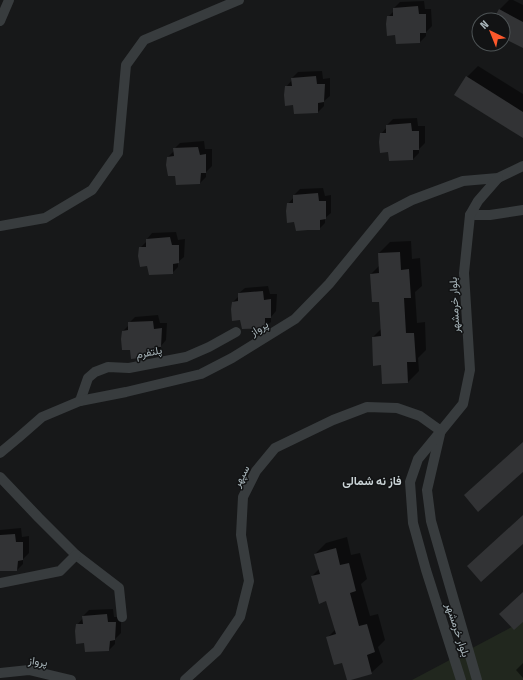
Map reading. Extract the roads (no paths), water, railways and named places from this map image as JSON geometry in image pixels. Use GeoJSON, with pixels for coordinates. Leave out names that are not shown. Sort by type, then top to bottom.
{"type":"FeatureCollection","features":[{"type":"Feature","properties":{"kind":"street"},"geometry":{"type":"LineString","coordinates":[[0,21],[9,0]]}},
{"type":"Feature","properties":{"kind":"street"},"geometry":{"type":"LineString","coordinates":[[0,226],[45,218],[92,190],[118,153],[126,65],[144,40],[239,0]]}},
{"type":"Feature","properties":{"kind":"street"},"geometry":{"type":"LineString","coordinates":[[498,178],[523,166]]}},
{"type":"Feature","properties":{"kind":"street","name":"بلوار خرمشهر"},"geometry":{"type":"LineString","coordinates":[[461,680],[426,570],[414,523],[410,482],[418,459],[463,404],[470,370],[464,273],[470,215],[478,201],[498,178]]}},
{"type":"Feature","properties":{"kind":"street","name":"پرواز"},"geometry":{"type":"LineString","coordinates":[[0,453],[42,417],[80,401],[126,392],[201,374],[232,358],[295,319],[329,284],[387,213],[412,200],[463,181],[498,178]]}},
{"type":"Feature","properties":{"kind":"street"},"geometry":{"type":"LineString","coordinates":[[470,215],[490,215],[523,210]]}},
{"type":"Feature","properties":{"kind":"street","name":"پلتفرم"},"geometry":{"type":"LineString","coordinates":[[80,401],[88,378],[95,372],[108,367],[129,368],[186,356],[209,347],[236,332]]}},
{"type":"Feature","properties":{"kind":"street","name":"سپهر"},"geometry":{"type":"LineString","coordinates":[[185,680],[217,651],[240,617],[249,581],[241,535],[243,497],[256,471],[275,448],[333,420],[367,407],[397,408],[420,416],[441,431]]}},
{"type":"Feature","properties":{"kind":"street","name":"بلوار خرمشهر"},"geometry":{"type":"LineString","coordinates":[[441,431],[427,490],[431,521],[477,680]]}},
{"type":"Feature","properties":{"kind":"street"},"geometry":{"type":"LineString","coordinates":[[0,477],[76,554],[119,588],[122,616]]}},
{"type":"Feature","properties":{"kind":"street"},"geometry":{"type":"LineString","coordinates":[[0,583],[60,571],[76,554]]}},
{"type":"Feature","properties":{"kind":"street","name":"پرواز"},"geometry":{"type":"LineString","coordinates":[[0,673],[29,670],[71,680]]}},
{"type":"Feature","properties":{"kind":"district","name":"فاز نه شمالی"},"geometry":{"type":"Point","coordinates":[372,481]}}]}
